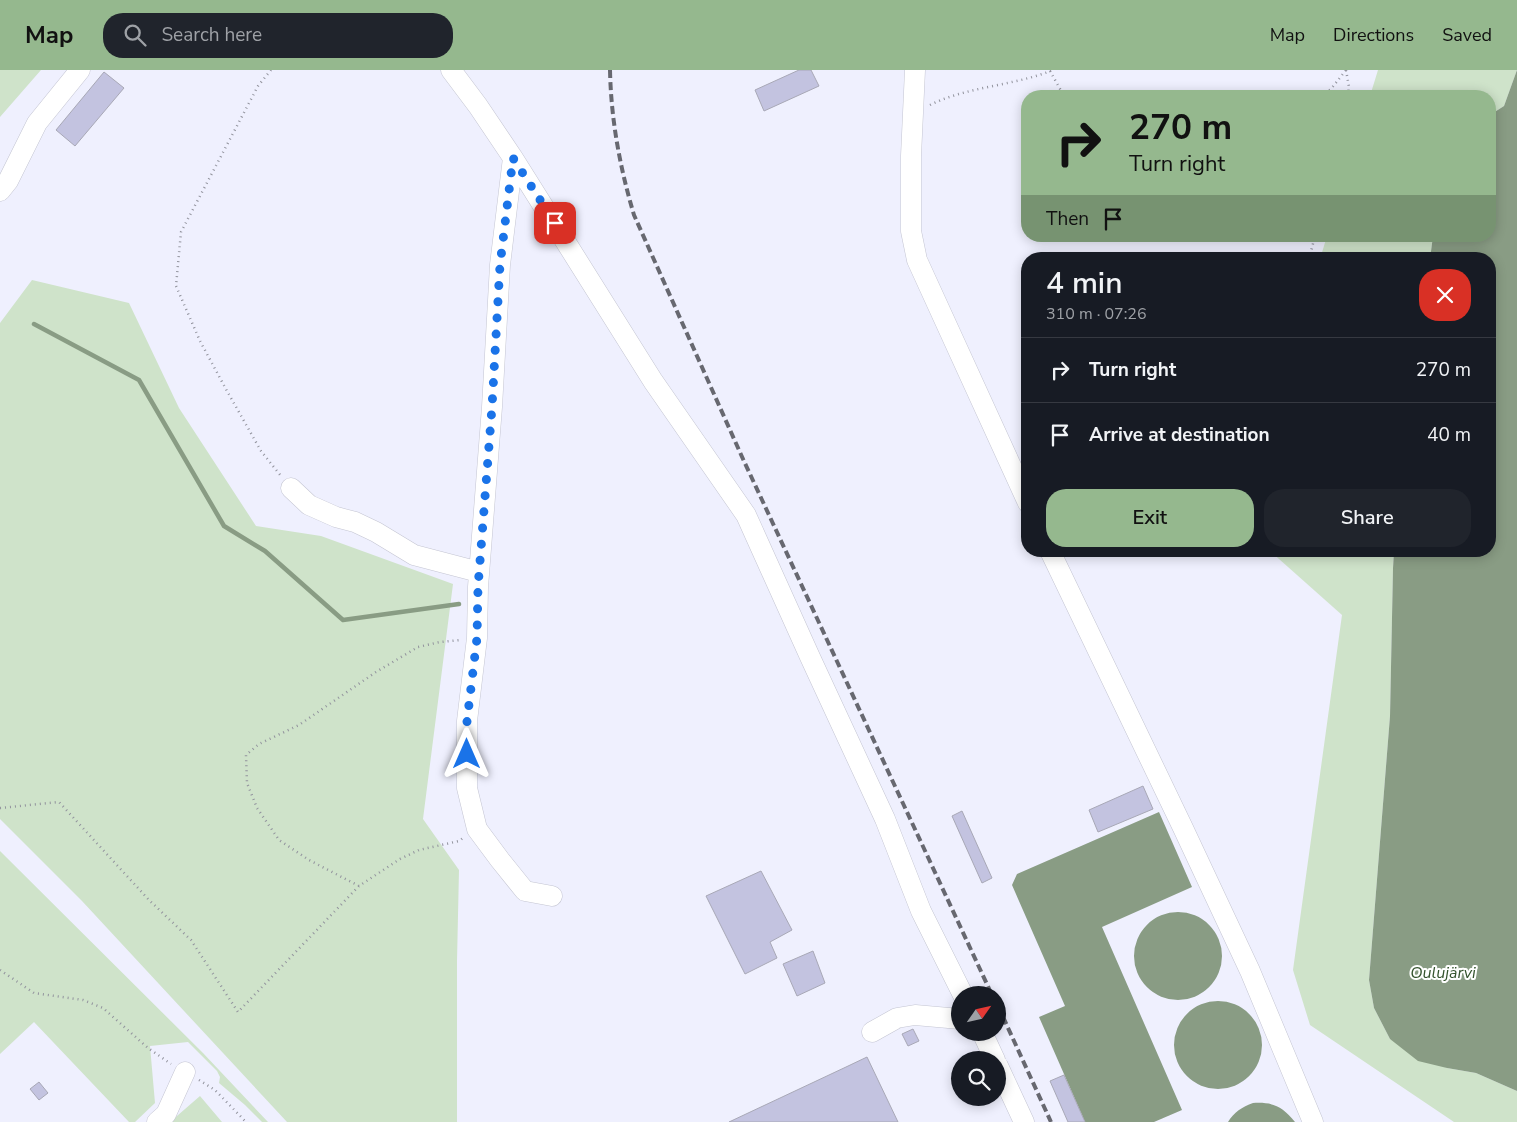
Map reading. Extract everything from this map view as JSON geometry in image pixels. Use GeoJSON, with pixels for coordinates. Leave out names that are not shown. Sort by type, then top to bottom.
{"type":"FeatureCollection","features":[{"type":"Feature","properties":{"kind":"street"},"geometry":{"type":"LineString","coordinates":[[0,191],[8,181],[37,123],[80,70]]}},
{"type":"Feature","properties":{"kind":"street"},"geometry":{"type":"LineString","coordinates":[[450,70],[478,106],[513,158],[653,381],[746,515],[885,819],[921,911],[958,986]]}},
{"type":"Feature","properties":{"kind":"street"},"geometry":{"type":"LineString","coordinates":[[915,70],[911,156],[911,231],[917,260],[1021,488]]}},
{"type":"Feature","properties":{"kind":"street"},"geometry":{"type":"LineString","coordinates":[[513,158],[500,265],[479,572],[477,638],[467,721],[467,788],[477,829],[500,860],[525,891],[552,896]]}},
{"type":"Feature","properties":{"kind":"street"},"geometry":{"type":"LineString","coordinates":[[291,488],[309,505],[376,532],[414,555],[479,572]]}},
{"type":"Feature","properties":{"kind":"street"},"geometry":{"type":"LineString","coordinates":[[1053,557],[1250,971],[1313,1122]]}},
{"type":"Feature","properties":{"kind":"street"},"geometry":{"type":"LineString","coordinates":[[872,1032],[897,1018],[915,1015],[951,1018]]}},
{"type":"Feature","properties":{"kind":"street"},"geometry":{"type":"LineString","coordinates":[[157,1122],[166,1114],[185,1072]]}},
{"type":"Feature","properties":{"kind":"street"},"geometry":{"type":"LineString","coordinates":[[1006,1083],[1024,1122]]}},
{"type":"Feature","properties":{"kind":"path"},"geometry":{"type":"LineString","coordinates":[[272,70],[258,86],[181,232],[176,286],[200,342],[261,451],[291,488]]}},
{"type":"Feature","properties":{"kind":"path"},"geometry":{"type":"LineString","coordinates":[[1330,90],[1346,70]]}},
{"type":"Feature","properties":{"kind":"path"},"geometry":{"type":"LineString","coordinates":[[1346,70],[1349,90]]}},
{"type":"Feature","properties":{"kind":"path"},"geometry":{"type":"LineString","coordinates":[[913,113],[939,100],[1052,71],[1061,90]]}},
{"type":"Feature","properties":{"kind":"path"},"geometry":{"type":"LineString","coordinates":[[359,886],[309,860],[279,840],[257,808],[247,783],[246,755],[259,744],[299,725],[376,672],[418,647],[440,642],[477,638]]}},
{"type":"Feature","properties":{"kind":"path"},"geometry":{"type":"LineString","coordinates":[[0,808],[59,802],[149,900],[191,940],[238,1012],[359,886],[419,850],[459,841],[477,829]]}},
{"type":"Feature","properties":{"kind":"path"},"geometry":{"type":"LineString","coordinates":[[0,970],[34,993],[83,1000],[103,1008],[148,1048],[215,1090],[246,1122]]}},
{"type":"Feature","properties":{"kind":"shaded area"},"geometry":{"type":"Polygon","coordinates":[[[0,70],[41,70],[0,117],[0,70]]]}},
{"type":"Feature","properties":{"kind":"shaded area"},"geometry":{"type":"Polygon","coordinates":[[[1378,70],[1517,70],[1504,106],[1496,111],[1496,90],[1372,90],[1378,70]]]}},
{"type":"Feature","properties":{"kind":"shaded area"},"geometry":{"type":"Polygon","coordinates":[[[1325,242],[1432,242],[1431,252],[1322,252],[1325,242]]]}},
{"type":"Feature","properties":{"kind":"shaded area"},"geometry":{"type":"Polygon","coordinates":[[[32,280],[129,303],[179,408],[256,526],[321,536],[453,584],[423,819],[459,870],[457,1122],[287,1122],[82,901],[0,819],[0,323],[32,280]]]}},
{"type":"Feature","properties":{"kind":"shaded area"},"geometry":{"type":"Polygon","coordinates":[[[1277,557],[1394,557],[1390,716],[1369,980],[1374,1008],[1390,1039],[1447,1068],[1476,1073],[1517,1091],[1517,1122],[1454,1122],[1310,1025],[1293,970],[1342,615],[1277,557]]]}},
{"type":"Feature","properties":{"kind":"shaded area"},"geometry":{"type":"Polygon","coordinates":[[[0,851],[203,1053],[268,1122],[262,1122],[219,1083],[220,1077],[217,1071],[188,1042],[150,1046],[155,1103],[135,1122],[129,1122],[34,1022],[0,1054],[0,851]]]}},
{"type":"Feature","properties":{"kind":"shaded area"},"geometry":{"type":"Polygon","coordinates":[[[200,1096],[222,1122],[170,1122],[200,1096]]]}},
{"type":"Feature","properties":{"kind":"water","name":"Oulujärvi"},"geometry":{"type":"Polygon","coordinates":[[[1517,70],[1517,1091],[1476,1073],[1418,1061],[1390,1039],[1374,1008],[1369,980],[1390,716],[1394,557],[1496,557],[1496,252],[1431,252],[1432,242],[1496,242],[1496,111],[1504,106],[1517,70]]]}},
{"type":"Feature","properties":{"kind":"water"},"geometry":{"type":"Polygon","coordinates":[[[1159,812],[1192,887],[1102,927],[1182,1110],[1154,1122],[1085,1122],[1039,1017],[1065,1006],[1012,885],[1017,874],[1159,812]]]}},
{"type":"Feature","properties":{"kind":"water"},"geometry":{"type":"Polygon","coordinates":[[[1178,912],[1195,916],[1209,925],[1218,939],[1222,956],[1218,973],[1209,987],[1195,996],[1178,1000],[1161,996],[1147,987],[1138,973],[1134,956],[1138,939],[1147,925],[1161,916],[1178,912]]]}},
{"type":"Feature","properties":{"kind":"water"},"geometry":{"type":"Polygon","coordinates":[[[1218,1001],[1235,1005],[1249,1014],[1258,1028],[1262,1045],[1258,1062],[1249,1076],[1235,1085],[1218,1089],[1201,1085],[1187,1076],[1178,1062],[1174,1045],[1178,1028],[1187,1014],[1201,1005],[1218,1001]]]}},
{"type":"Feature","properties":{"kind":"water"},"geometry":{"type":"Polygon","coordinates":[[[1253,1103],[1266,1103],[1277,1106],[1295,1122],[1228,1122],[1239,1110],[1253,1103]]]}},
{"type":"Feature","properties":{"kind":"building"},"geometry":{"type":"Polygon","coordinates":[[[799,70],[811,70],[819,86],[764,111],[755,90],[799,70]]]}},
{"type":"Feature","properties":{"kind":"building"},"geometry":{"type":"Polygon","coordinates":[[[104,72],[124,88],[75,146],[56,130],[104,72]]]}},
{"type":"Feature","properties":{"kind":"building"},"geometry":{"type":"Polygon","coordinates":[[[1143,786],[1153,809],[1098,832],[1089,810],[1143,786]]]}},
{"type":"Feature","properties":{"kind":"building"},"geometry":{"type":"Polygon","coordinates":[[[962,811],[992,878],[982,883],[952,816],[962,811]]]}},
{"type":"Feature","properties":{"kind":"building"},"geometry":{"type":"Polygon","coordinates":[[[761,871],[792,930],[770,942],[777,958],[745,974],[706,896],[761,871]]]}},
{"type":"Feature","properties":{"kind":"building"},"geometry":{"type":"Polygon","coordinates":[[[813,951],[825,983],[797,996],[783,964],[813,951]]]}},
{"type":"Feature","properties":{"kind":"building"},"geometry":{"type":"Polygon","coordinates":[[[913,1029],[919,1041],[908,1046],[902,1034],[913,1029]]]}},
{"type":"Feature","properties":{"kind":"building"},"geometry":{"type":"Polygon","coordinates":[[[867,1057],[898,1122],[729,1122],[846,1067],[867,1057]]]}},
{"type":"Feature","properties":{"kind":"building"},"geometry":{"type":"Polygon","coordinates":[[[1064,1075],[1085,1122],[1068,1122],[1050,1081],[1064,1075]]]}},
{"type":"Feature","properties":{"kind":"building"},"geometry":{"type":"Polygon","coordinates":[[[39,1082],[48,1093],[39,1100],[30,1089],[39,1082]]]}},
{"type":"Feature","properties":{"kind":"waterway"},"geometry":{"type":"LineString","coordinates":[[34,324],[139,380],[224,526],[265,551],[343,620],[459,604]]}},
{"type":"Feature","properties":{"kind":"railway"},"geometry":{"type":"LineString","coordinates":[[610,70],[617,144],[624,180],[634,215],[743,459],[988,986]]}},
{"type":"Feature","properties":{"kind":"railway"},"geometry":{"type":"LineString","coordinates":[[1006,1024],[1051,1122]]}},
{"type":"Feature","properties":{"kind":"route"},"geometry":{"type":"LineString","coordinates":[[467,754],[467,721],[477,638],[478,587],[492,407],[500,265],[513,158],[555,223]]}}]}
